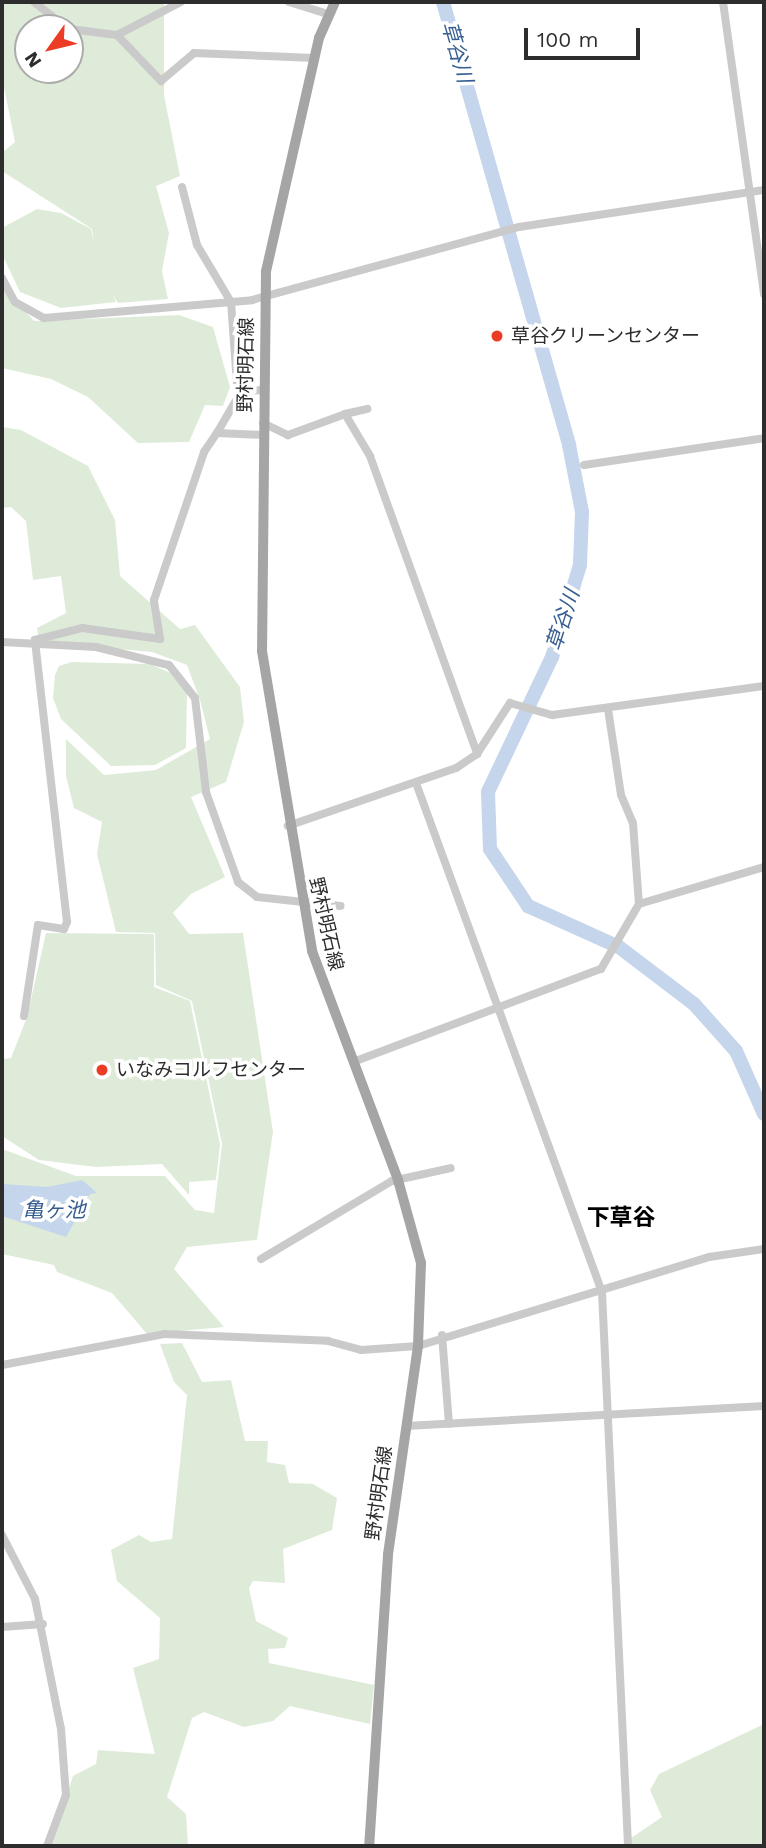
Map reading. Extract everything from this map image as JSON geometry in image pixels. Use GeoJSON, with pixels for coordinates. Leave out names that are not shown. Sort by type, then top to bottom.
{"type":"FeatureCollection","features":[{"type":"Feature","properties":{"kind":"main road","name":"野村明石線"},"geometry":{"type":"LineString","coordinates":[[335,2],[328,14],[314,58],[265,297],[262,651],[301,899],[324,991],[398,1180],[421,1263],[418,1346],[388,1555],[369,1846]]}},
{"type":"Feature","properties":{"kind":"street"},"geometry":{"type":"LineString","coordinates":[[34,2],[49,14]]}},
{"type":"Feature","properties":{"kind":"street"},"geometry":{"type":"LineString","coordinates":[[84,31],[117,35],[181,2]]}},
{"type":"Feature","properties":{"kind":"street"},"geometry":{"type":"LineString","coordinates":[[289,2],[328,14]]}},
{"type":"Feature","properties":{"kind":"street"},"geometry":{"type":"LineString","coordinates":[[723,2],[764,294]]}},
{"type":"Feature","properties":{"kind":"street"},"geometry":{"type":"LineString","coordinates":[[117,35],[161,81],[194,52],[314,58]]}},
{"type":"Feature","properties":{"kind":"street"},"geometry":{"type":"LineString","coordinates":[[23,1016],[38,925],[64,929],[67,922],[34,640],[82,628],[160,639],[154,600],[187,496],[237,391],[231,302],[197,245],[182,187]]}},
{"type":"Feature","properties":{"kind":"street"},"geometry":{"type":"LineString","coordinates":[[2,278],[15,302],[44,318],[231,302],[265,297],[519,227],[764,190]]}},
{"type":"Feature","properties":{"kind":"street"},"geometry":{"type":"LineString","coordinates":[[237,391],[263,390]]}},
{"type":"Feature","properties":{"kind":"street"},"geometry":{"type":"LineString","coordinates":[[263,423],[288,435],[345,414],[367,409]]}},
{"type":"Feature","properties":{"kind":"street"},"geometry":{"type":"LineString","coordinates":[[345,414],[370,456],[477,754]]}},
{"type":"Feature","properties":{"kind":"street"},"geometry":{"type":"LineString","coordinates":[[217,433],[263,435]]}},
{"type":"Feature","properties":{"kind":"street"},"geometry":{"type":"LineString","coordinates":[[584,465],[764,438]]}},
{"type":"Feature","properties":{"kind":"street"},"geometry":{"type":"LineString","coordinates":[[2,642],[141,655],[181,676],[199,713],[206,792],[227,862],[257,897],[301,899],[341,906]]}},
{"type":"Feature","properties":{"kind":"street"},"geometry":{"type":"LineString","coordinates":[[288,826],[416,783],[477,754],[510,703],[535,714],[608,709],[764,686]]}},
{"type":"Feature","properties":{"kind":"street"},"geometry":{"type":"LineString","coordinates":[[608,709],[621,794],[632,823],[639,904]]}},
{"type":"Feature","properties":{"kind":"street"},"geometry":{"type":"LineString","coordinates":[[416,783],[602,1292],[628,1846]]}},
{"type":"Feature","properties":{"kind":"street"},"geometry":{"type":"LineString","coordinates":[[353,1062],[601,969],[620,929],[639,904],[764,867]]}},
{"type":"Feature","properties":{"kind":"street"},"geometry":{"type":"LineString","coordinates":[[261,1259],[398,1180],[451,1168]]}},
{"type":"Feature","properties":{"kind":"street"},"geometry":{"type":"LineString","coordinates":[[2,1366],[164,1335],[328,1341],[361,1350],[418,1346],[442,1335],[602,1292],[716,1255],[764,1249]]}},
{"type":"Feature","properties":{"kind":"street"},"geometry":{"type":"LineString","coordinates":[[442,1335],[449,1424]]}},
{"type":"Feature","properties":{"kind":"street"},"geometry":{"type":"LineString","coordinates":[[406,1426],[764,1406]]}},
{"type":"Feature","properties":{"kind":"street"},"geometry":{"type":"LineString","coordinates":[[2,1535],[43,1624],[67,1775],[47,1846]]}},
{"type":"Feature","properties":{"kind":"street"},"geometry":{"type":"LineString","coordinates":[[2,1627],[43,1624]]}},
{"type":"Feature","properties":{"kind":"green space"},"geometry":{"type":"Polygon","coordinates":[[[2,2],[164,2],[164,95],[180,176],[156,186],[169,233],[162,271],[168,299],[118,303],[113,295],[116,302],[61,308],[20,292],[2,254],[2,228],[37,209],[61,213],[91,229],[94,242],[92,229],[2,171],[2,153],[15,142],[2,77],[2,2]]]}},
{"type":"Feature","properties":{"kind":"green space"},"geometry":{"type":"Polygon","coordinates":[[[2,285],[34,321],[179,315],[213,327],[230,387],[223,406],[205,405],[189,442],[138,443],[88,397],[51,379],[2,368],[2,285]]]}},
{"type":"Feature","properties":{"kind":"green space"},"geometry":{"type":"Polygon","coordinates":[[[2,427],[21,430],[88,466],[115,520],[120,576],[180,629],[195,625],[240,687],[244,722],[226,782],[191,797],[225,877],[191,894],[173,913],[189,934],[243,933],[273,1132],[257,1240],[187,1247],[174,1269],[224,1327],[147,1334],[112,1293],[57,1272],[54,1265],[2,1254],[2,1149],[76,1176],[165,1176],[195,1210],[214,1213],[222,1144],[192,1001],[156,985],[155,933],[116,932],[97,854],[102,822],[74,808],[66,776],[66,739],[104,775],[156,770],[210,739],[200,700],[187,665],[152,652],[39,642],[37,628],[66,613],[61,576],[33,580],[26,521],[11,507],[2,508],[2,427]]]}},
{"type":"Feature","properties":{"kind":"green space"},"geometry":{"type":"Polygon","coordinates":[[[72,662],[150,664],[175,675],[187,693],[186,748],[155,765],[111,766],[61,719],[53,698],[55,675],[59,666],[72,662]]]}},
{"type":"Feature","properties":{"kind":"green space","name":"いなみコルフセンター"},"geometry":{"type":"Polygon","coordinates":[[[46,933],[154,934],[154,987],[190,1001],[220,1144],[216,1180],[189,1182],[189,1195],[162,1164],[96,1167],[39,1160],[2,1136],[2,1059],[11,1058],[27,1017],[46,933]]]}},
{"type":"Feature","properties":{"kind":"green space"},"geometry":{"type":"Polygon","coordinates":[[[182,1343],[202,1382],[231,1380],[245,1441],[268,1441],[267,1462],[285,1465],[289,1483],[313,1484],[337,1498],[332,1530],[283,1549],[285,1583],[253,1581],[249,1588],[256,1621],[288,1638],[285,1648],[268,1649],[269,1663],[374,1685],[370,1724],[290,1706],[273,1721],[244,1727],[204,1712],[192,1718],[167,1797],[186,1814],[188,1846],[50,1846],[73,1776],[96,1764],[98,1750],[155,1754],[133,1668],[159,1659],[160,1618],[117,1581],[111,1550],[139,1535],[151,1542],[172,1539],[187,1395],[174,1382],[160,1344],[182,1343]]]}},
{"type":"Feature","properties":{"kind":"green space"},"geometry":{"type":"Polygon","coordinates":[[[764,1724],[764,1846],[631,1846],[631,1838],[662,1817],[650,1790],[659,1774],[764,1724]]]}},
{"type":"Feature","properties":{"kind":"water","name":"亀ヶ池"},"geometry":{"type":"Polygon","coordinates":[[[82,1180],[97,1193],[90,1194],[66,1237],[2,1216],[2,1184],[47,1187],[82,1180]]]}},
{"type":"Feature","properties":{"kind":"waterway","name":"草谷川"},"geometry":{"type":"LineString","coordinates":[[443,2],[569,445],[582,512],[580,565],[552,657],[488,792],[490,849],[528,906],[619,947],[694,1004],[736,1051],[764,1114]]}},
{"type":"Feature","properties":{"kind":"place","name":"草谷クリーンセンター"},"geometry":{"type":"Point","coordinates":[497,336]}},
{"type":"Feature","properties":{"kind":"place","name":"いなみコルフセンター"},"geometry":{"type":"Point","coordinates":[102,1070]}},
{"type":"Feature","properties":{"kind":"district","name":"下草谷"},"geometry":{"type":"Point","coordinates":[621,1218]}}]}
